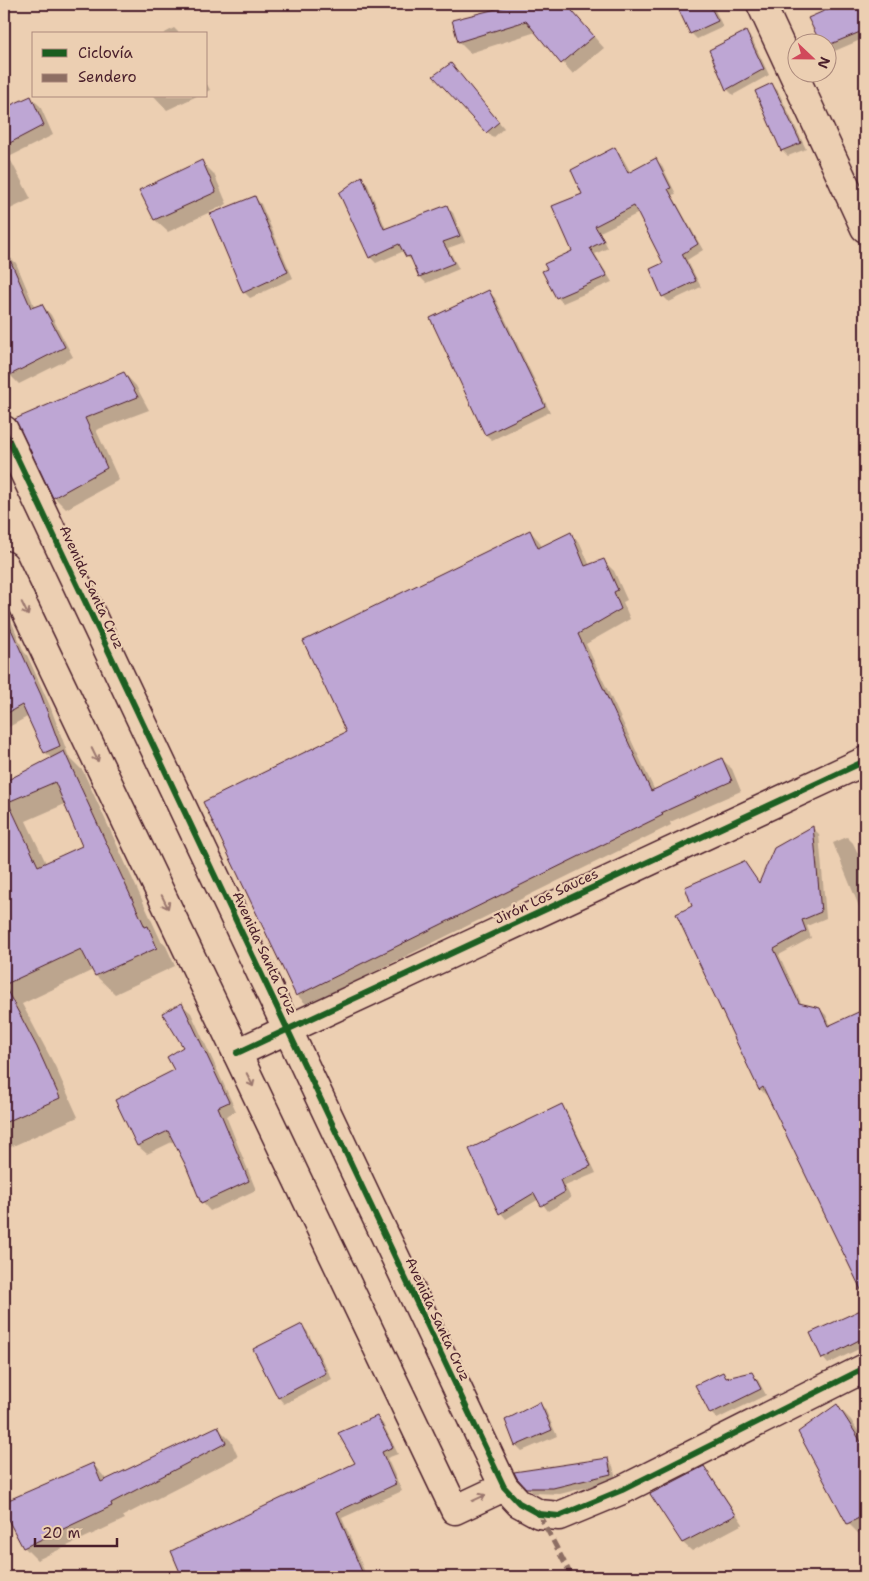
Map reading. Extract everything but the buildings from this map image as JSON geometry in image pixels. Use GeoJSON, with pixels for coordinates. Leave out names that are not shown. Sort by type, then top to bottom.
{"type":"FeatureCollection","features":[{"type":"Feature","properties":{"kind":"street"},"geometry":{"type":"LineString","coordinates":[[761,4],[865,228]]}},
{"type":"Feature","properties":{"kind":"street","name":"Avenida Santa Cruz"},"geometry":{"type":"LineString","coordinates":[[4,430],[504,1487],[519,1503],[539,1514],[559,1516],[622,1490],[865,1368]]}},
{"type":"Feature","properties":{"kind":"street"},"geometry":{"type":"LineString","coordinates":[[4,565],[455,1510],[504,1487]]}},
{"type":"Feature","properties":{"kind":"street","name":"Jirón Los Sauces"},"geometry":{"type":"LineString","coordinates":[[237,1053],[865,761]]}},
{"type":"Feature","properties":{"kind":"marked path"},"geometry":{"type":"LineString","coordinates":[[539,1514],[572,1577]]}},
{"type":"Feature","properties":{"kind":"cycle path"},"geometry":{"type":"LineString","coordinates":[[4,430],[504,1487],[519,1503],[539,1514],[559,1516],[622,1490],[865,1368]]}},
{"type":"Feature","properties":{"kind":"cycle path"},"geometry":{"type":"LineString","coordinates":[[237,1053],[865,761]]}}]}
